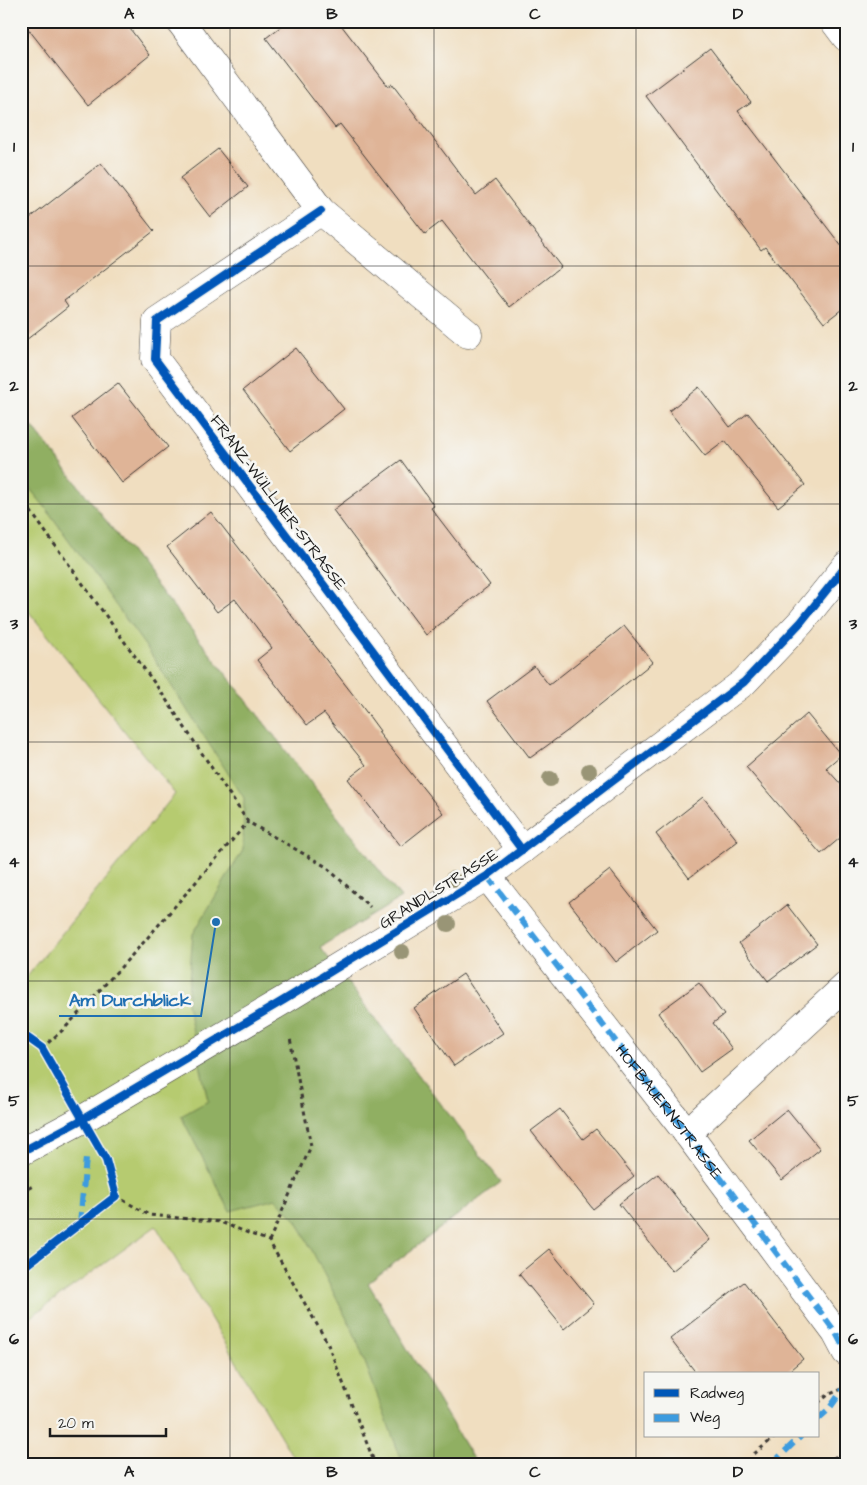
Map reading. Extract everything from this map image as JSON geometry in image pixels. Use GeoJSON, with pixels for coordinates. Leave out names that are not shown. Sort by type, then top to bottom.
{"type":"FeatureCollection","features":[{"type":"Feature","properties":{"kind":"street"},"geometry":{"type":"LineString","coordinates":[[180,21],[321,211],[468,334]]}},
{"type":"Feature","properties":{"kind":"street"},"geometry":{"type":"LineString","coordinates":[[834,21],[846,37]]}},
{"type":"Feature","properties":{"kind":"street","name":"FRANZ-WÜLLNER-STRASSE"},"geometry":{"type":"LineString","coordinates":[[321,211],[157,321],[155,359],[522,850]]}},
{"type":"Feature","properties":{"kind":"street","name":"GRANDLSTRASSE"},"geometry":{"type":"LineString","coordinates":[[21,1152],[83,1119],[284,1000],[487,876],[744,682],[801,622],[846,566]]}},
{"type":"Feature","properties":{"kind":"street","name":"HOFBAUERNSTRASSE"},"geometry":{"type":"LineString","coordinates":[[487,876],[687,1133],[836,1333],[846,1352]]}},
{"type":"Feature","properties":{"kind":"street"},"geometry":{"type":"LineString","coordinates":[[687,1133],[846,986]]}},
{"type":"Feature","properties":{"kind":"path"},"geometry":{"type":"LineString","coordinates":[[21,498],[163,695],[248,822],[325,866],[396,930]]}},
{"type":"Feature","properties":{"kind":"path"},"geometry":{"type":"LineString","coordinates":[[42,1048],[65,1028],[144,943],[248,822]]}},
{"type":"Feature","properties":{"kind":"path"},"geometry":{"type":"LineString","coordinates":[[269,1240],[312,1146],[290,1038]]}},
{"type":"Feature","properties":{"kind":"path"},"geometry":{"type":"LineString","coordinates":[[116,1196],[149,1215],[220,1222],[269,1240],[327,1342],[375,1464]]}},
{"type":"Feature","properties":{"kind":"path"},"geometry":{"type":"LineString","coordinates":[[820,1401],[828,1395],[844,1388]]}},
{"type":"Feature","properties":{"kind":"path"},"geometry":{"type":"LineString","coordinates":[[754,1454],[774,1438]]}},
{"type":"Feature","properties":{"kind":"path"},"geometry":{"type":"LineString","coordinates":[[826,1464],[846,1448]]}},
{"type":"Feature","properties":{"kind":"green space"},"geometry":{"type":"Polygon","coordinates":[[[21,412],[401,898],[320,947],[501,1182],[368,1283],[476,1464],[297,1464],[156,1226],[21,1324],[21,984],[175,794],[21,602],[21,412]]]}},
{"type":"Feature","properties":{"kind":"green space"},"geometry":{"type":"Polygon","coordinates":[[[21,412],[401,898],[320,947],[501,1182],[368,1283],[476,1464],[403,1464],[354,1333],[297,1221],[276,1199],[230,1211],[181,1116],[208,1101],[187,1004],[193,934],[243,850],[244,798],[151,654],[45,507],[21,478],[21,412]]]}},
{"type":"Feature","properties":{"kind":"building"},"geometry":{"type":"Polygon","coordinates":[[[22,21],[124,21],[150,55],[88,105],[22,21]]]}},
{"type":"Feature","properties":{"kind":"building"},"geometry":{"type":"Polygon","coordinates":[[[288,21],[338,21],[388,86],[392,84],[476,195],[495,180],[561,267],[509,307],[442,221],[425,234],[340,124],[335,128],[266,38],[288,21]]]}},
{"type":"Feature","properties":{"kind":"building"},"geometry":{"type":"Polygon","coordinates":[[[710,48],[751,102],[738,111],[846,252],[846,306],[824,323],[765,247],[761,250],[646,96],[710,48]]]}},
{"type":"Feature","properties":{"kind":"building"},"geometry":{"type":"Polygon","coordinates":[[[218,149],[248,187],[210,217],[180,178],[218,149]]]}},
{"type":"Feature","properties":{"kind":"building"},"geometry":{"type":"Polygon","coordinates":[[[101,163],[154,231],[64,301],[68,307],[21,344],[21,225],[101,163]]]}},
{"type":"Feature","properties":{"kind":"building"},"geometry":{"type":"Polygon","coordinates":[[[296,348],[344,409],[290,451],[243,390],[296,348]]]}},
{"type":"Feature","properties":{"kind":"building"},"geometry":{"type":"Polygon","coordinates":[[[118,383],[168,447],[122,483],[72,418],[118,383]]]}},
{"type":"Feature","properties":{"kind":"building"},"geometry":{"type":"Polygon","coordinates":[[[699,387],[730,427],[748,413],[805,485],[778,507],[725,441],[705,456],[669,411],[699,387]]]}},
{"type":"Feature","properties":{"kind":"building"},"geometry":{"type":"Polygon","coordinates":[[[401,460],[434,506],[431,508],[490,585],[426,635],[333,510],[401,460]]]}},
{"type":"Feature","properties":{"kind":"building"},"geometry":{"type":"Polygon","coordinates":[[[211,512],[358,701],[380,731],[378,732],[443,813],[401,846],[348,779],[366,765],[324,713],[307,725],[257,660],[272,648],[235,599],[217,612],[167,547],[211,512]]]}},
{"type":"Feature","properties":{"kind":"building"},"geometry":{"type":"Polygon","coordinates":[[[624,626],[653,662],[570,729],[530,758],[487,701],[534,666],[549,685],[624,626]]]}},
{"type":"Feature","properties":{"kind":"building"},"geometry":{"type":"Polygon","coordinates":[[[807,714],[841,755],[826,768],[846,790],[846,833],[821,854],[746,767],[807,714]]]}},
{"type":"Feature","properties":{"kind":"building"},"geometry":{"type":"Polygon","coordinates":[[[703,797],[738,841],[689,878],[656,834],[703,797]]]}},
{"type":"Feature","properties":{"kind":"building"},"geometry":{"type":"Polygon","coordinates":[[[610,870],[657,930],[616,962],[569,902],[610,870]]]}},
{"type":"Feature","properties":{"kind":"building"},"geometry":{"type":"Polygon","coordinates":[[[787,905],[817,944],[768,981],[739,943],[787,905]]]}},
{"type":"Feature","properties":{"kind":"building"},"geometry":{"type":"Polygon","coordinates":[[[463,974],[503,1033],[454,1066],[414,1008],[463,974]]]}},
{"type":"Feature","properties":{"kind":"building"},"geometry":{"type":"Polygon","coordinates":[[[699,983],[724,1015],[713,1023],[732,1049],[700,1072],[658,1013],[699,983]]]}},
{"type":"Feature","properties":{"kind":"building"},"geometry":{"type":"Polygon","coordinates":[[[560,1109],[583,1139],[596,1129],[634,1176],[593,1209],[531,1131],[560,1109]]]}},
{"type":"Feature","properties":{"kind":"building"},"geometry":{"type":"Polygon","coordinates":[[[787,1109],[820,1149],[782,1180],[749,1140],[787,1109]]]}},
{"type":"Feature","properties":{"kind":"building"},"geometry":{"type":"Polygon","coordinates":[[[658,1174],[710,1240],[672,1271],[619,1204],[658,1174]]]}},
{"type":"Feature","properties":{"kind":"building"},"geometry":{"type":"Polygon","coordinates":[[[549,1249],[594,1304],[564,1329],[519,1274],[549,1249]]]}},
{"type":"Feature","properties":{"kind":"building"},"geometry":{"type":"Polygon","coordinates":[[[744,1282],[803,1359],[787,1372],[695,1372],[670,1339],[744,1282]]]}},
{"type":"Feature","properties":{"kind":"marked path"},"geometry":{"type":"LineString","coordinates":[[487,876],[687,1133],[836,1333],[846,1352]]}},
{"type":"Feature","properties":{"kind":"marked path"},"geometry":{"type":"LineString","coordinates":[[80,1224],[86,1158]]}},
{"type":"Feature","properties":{"kind":"marked path"},"geometry":{"type":"LineString","coordinates":[[820,1417],[829,1409],[846,1385]]}},
{"type":"Feature","properties":{"kind":"marked path"},"geometry":{"type":"LineString","coordinates":[[772,1464],[799,1438]]}},
{"type":"Feature","properties":{"kind":"cycle path"},"geometry":{"type":"LineString","coordinates":[[321,211],[157,321],[155,359],[522,850]]}},
{"type":"Feature","properties":{"kind":"cycle path"},"geometry":{"type":"LineString","coordinates":[[21,1152],[83,1119],[284,1000],[487,876],[744,682],[801,622],[846,566]]}},
{"type":"Feature","properties":{"kind":"cycle path"},"geometry":{"type":"LineString","coordinates":[[21,1033],[42,1048],[106,1160],[116,1196],[21,1269]]}},
{"type":"Feature","properties":{"kind":"place","name":"Am Durchblick"},"geometry":{"type":"Point","coordinates":[216,922]}}]}
